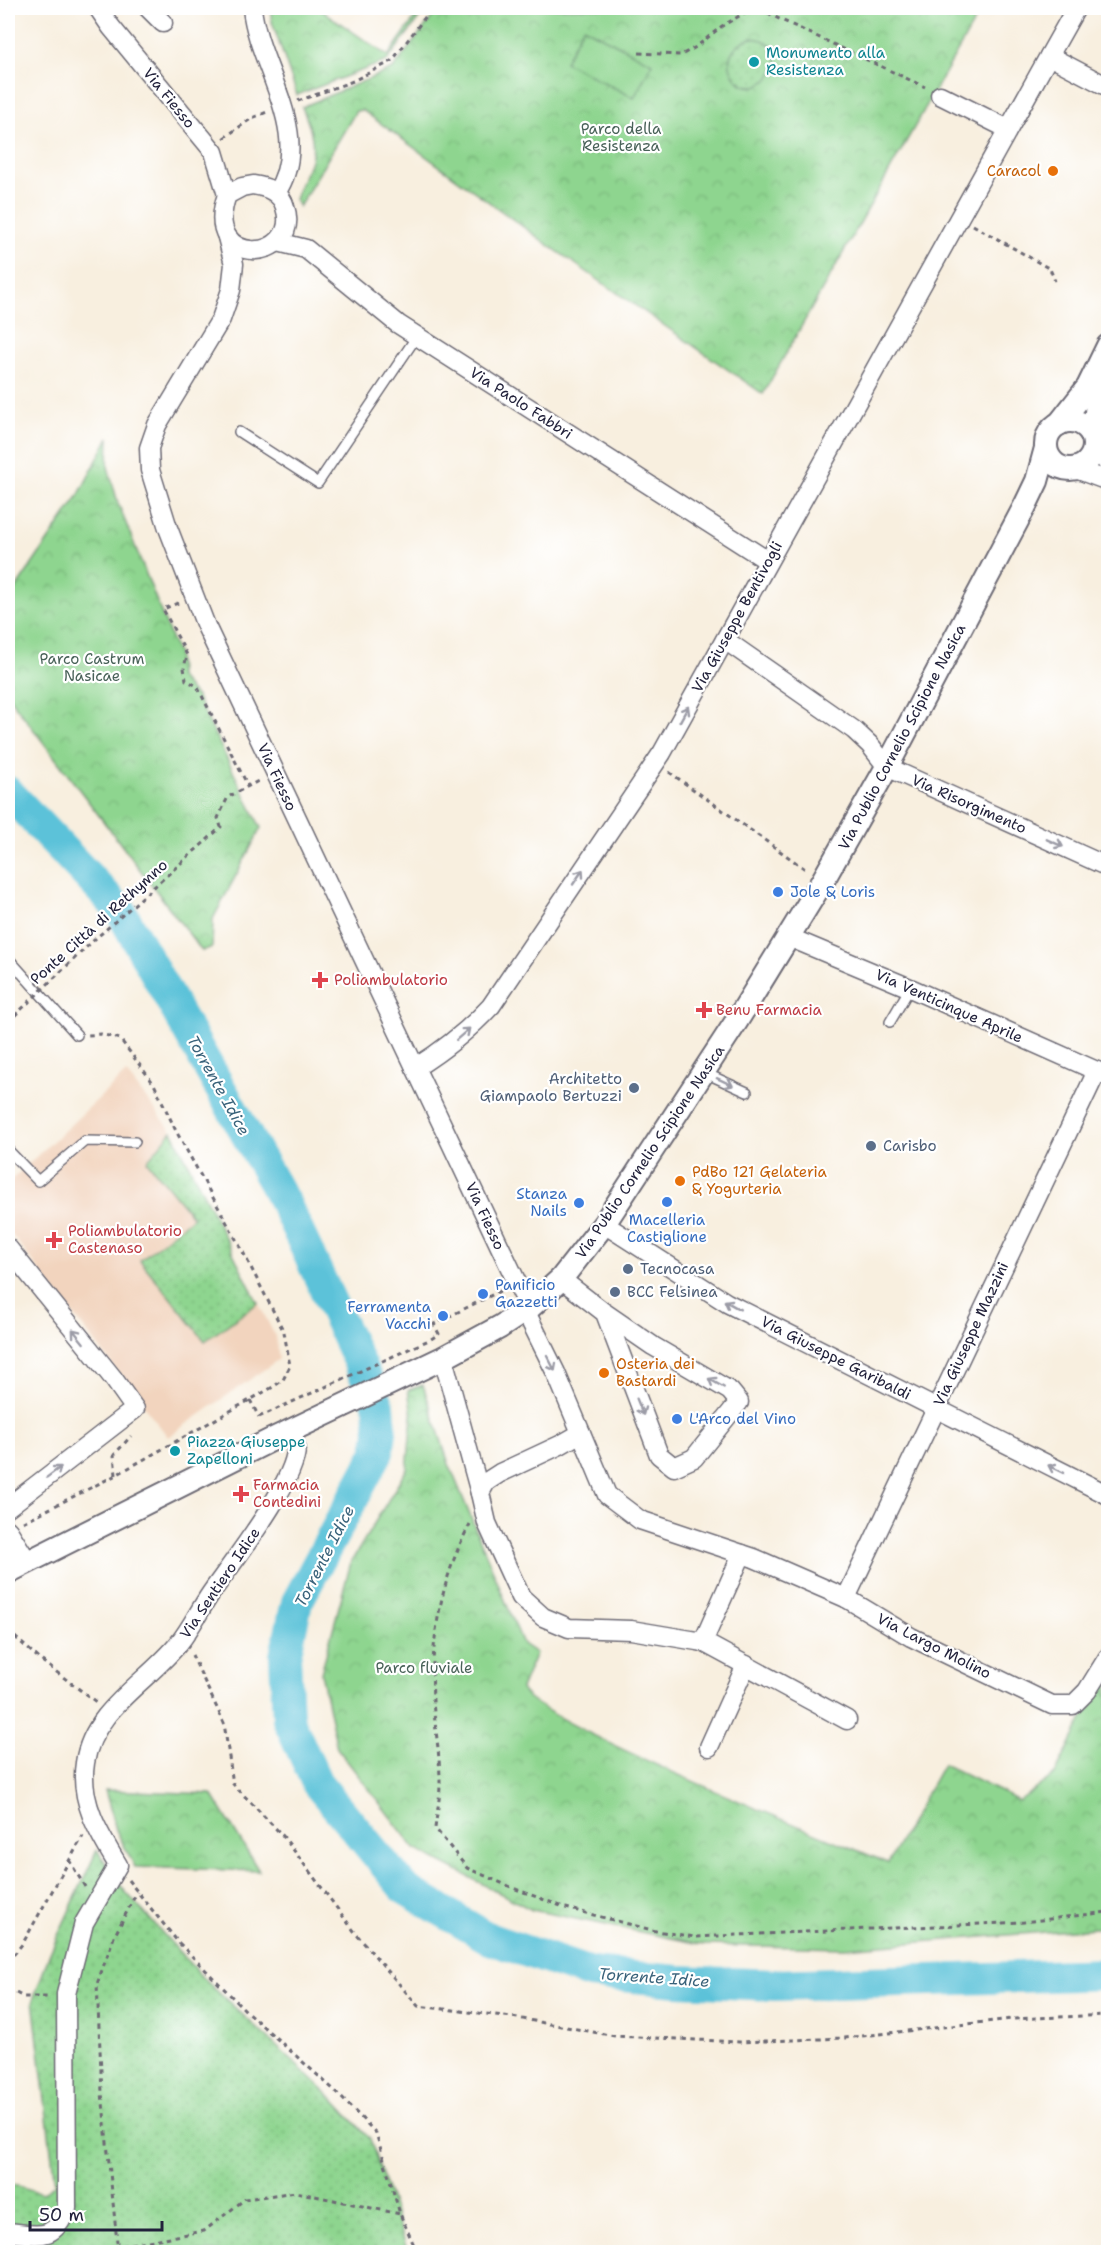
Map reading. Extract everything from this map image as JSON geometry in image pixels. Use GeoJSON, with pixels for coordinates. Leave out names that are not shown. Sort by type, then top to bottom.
{"type":"FeatureCollection","features":[{"type":"Feature","properties":{"kind":"street","name":"Via Fiesso"},"geometry":{"type":"LineString","coordinates":[[98,8],[111,27],[216,147],[232,179],[234,191],[223,206],[221,223],[234,264],[231,290],[221,320],[157,425],[149,448],[150,470],[168,528],[206,626],[517,1282],[527,1309]]}},
{"type":"Feature","properties":{"kind":"street"},"geometry":{"type":"LineString","coordinates":[[148,8],[163,23]]}},
{"type":"Feature","properties":{"kind":"street"},"geometry":{"type":"LineString","coordinates":[[252,8],[254,25],[276,88],[291,142],[287,172],[271,190]]}},
{"type":"Feature","properties":{"kind":"street","name":"Via Giuseppe Bentivogli"},"geometry":{"type":"LineString","coordinates":[[415,1068],[440,1053],[465,1033],[491,1006],[657,760],[1076,8]]}},
{"type":"Feature","properties":{"kind":"street"},"geometry":{"type":"LineString","coordinates":[[1049,56],[1108,87]]}},
{"type":"Feature","properties":{"kind":"street"},"geometry":{"type":"LineString","coordinates":[[940,95],[1008,129]]}},
{"type":"Feature","properties":{"kind":"street"},"geometry":{"type":"LineString","coordinates":[[227,237],[239,248],[255,252],[267,249],[282,235],[288,219],[285,205],[271,190],[253,185],[234,191]]}},
{"type":"Feature","properties":{"kind":"street","name":"Via Paolo Fabbri"},"geometry":{"type":"LineString","coordinates":[[282,235],[306,249],[398,324],[768,561]]}},
{"type":"Feature","properties":{"kind":"street"},"geometry":{"type":"LineString","coordinates":[[231,290],[245,264],[255,252]]}},
{"type":"Feature","properties":{"kind":"street"},"geometry":{"type":"LineString","coordinates":[[1071,469],[1090,460],[1103,388],[1106,351]]}},
{"type":"Feature","properties":{"kind":"street"},"geometry":{"type":"LineString","coordinates":[[1106,351],[1088,387],[1050,432],[1046,448],[1052,462],[1108,482]]}},
{"type":"Feature","properties":{"kind":"street"},"geometry":{"type":"LineString","coordinates":[[1059,424],[1068,421],[1082,424],[1108,464]]}},
{"type":"Feature","properties":{"kind":"street","name":"Via Publio Cornelio Scipione Nasica"},"geometry":{"type":"LineString","coordinates":[[8,1572],[281,1435],[437,1352],[500,1327],[527,1309],[561,1279],[604,1224],[822,882],[887,767],[1025,506],[1037,481],[1046,448]]}},
{"type":"Feature","properties":{"kind":"street","name":"Via Publio Cornelio Scipione Nasica"},"geometry":{"type":"LineString","coordinates":[[1025,506],[1046,485],[1071,469]]}},
{"type":"Feature","properties":{"kind":"street","name":"Via Risorgimento"},"geometry":{"type":"LineString","coordinates":[[725,640],[854,729],[887,767],[1108,867]]}},
{"type":"Feature","properties":{"kind":"street","name":"Via Venticinque Aprile"},"geometry":{"type":"LineString","coordinates":[[790,934],[798,941],[1103,1073]]}},
{"type":"Feature","properties":{"kind":"street","name":"Via Giuseppe Mazzini"},"geometry":{"type":"LineString","coordinates":[[846,1598],[936,1409],[1103,1073]]}},
{"type":"Feature","properties":{"kind":"street","name":"Via Giuseppe Garibaldi"},"geometry":{"type":"LineString","coordinates":[[604,1224],[727,1303],[1108,1495]]}},
{"type":"Feature","properties":{"kind":"street"},"geometry":{"type":"LineString","coordinates":[[8,1248],[113,1378],[135,1409],[8,1507]]}},
{"type":"Feature","properties":{"kind":"street"},"geometry":{"type":"LineString","coordinates":[[561,1279],[653,1346],[730,1390],[740,1402],[694,1458],[674,1467],[659,1455],[605,1313]]}},
{"type":"Feature","properties":{"kind":"street","name":"Via Largo Molino"},"geometry":{"type":"LineString","coordinates":[[527,1309],[607,1495],[640,1520],[742,1554],[846,1598],[911,1637],[1052,1705],[1073,1705],[1087,1691],[1108,1658]]}},
{"type":"Feature","properties":{"kind":"street"},"geometry":{"type":"LineString","coordinates":[[437,1352],[487,1523],[521,1596],[543,1617],[569,1628],[631,1630],[703,1642],[848,1720]]}},
{"type":"Feature","properties":{"kind":"street"},"geometry":{"type":"LineString","coordinates":[[480,1493],[486,1482],[500,1473],[581,1433]]}},
{"type":"Feature","properties":{"kind":"street","name":"Via Sentiero Idice"},"geometry":{"type":"LineString","coordinates":[[118,1865],[92,1819],[87,1805],[84,1785],[88,1748],[108,1713],[178,1643],[254,1533],[290,1473],[296,1448],[281,1435]]}},
{"type":"Feature","properties":{"kind":"street"},"geometry":{"type":"LineString","coordinates":[[12,1527],[28,1562]]}},
{"type":"Feature","properties":{"kind":"street"},"geometry":{"type":"LineString","coordinates":[[703,1642],[742,1554]]}},
{"type":"Feature","properties":{"kind":"street"},"geometry":{"type":"LineString","coordinates":[[709,1747],[746,1665]]}},
{"type":"Feature","properties":{"kind":"street"},"geometry":{"type":"LineString","coordinates":[[8,2232],[45,2235],[61,2225],[67,2208],[66,1994],[84,1923],[118,1865]]}},
{"type":"Feature","properties":{"kind":"lane"},"geometry":{"type":"LineString","coordinates":[[239,432],[318,483],[417,336]]}},
{"type":"Feature","properties":{"kind":"lane"},"geometry":{"type":"LineString","coordinates":[[8,958],[77,1035]]}},
{"type":"Feature","properties":{"kind":"lane"},"geometry":{"type":"LineString","coordinates":[[890,1022],[910,988]]}},
{"type":"Feature","properties":{"kind":"lane"},"geometry":{"type":"LineString","coordinates":[[703,1072],[747,1092]]}},
{"type":"Feature","properties":{"kind":"lane"},"geometry":{"type":"LineString","coordinates":[[8,1150],[38,1181],[85,1142],[135,1142]]}},
{"type":"Feature","properties":{"kind":"path"},"geometry":{"type":"LineString","coordinates":[[296,102],[353,81],[392,61],[432,8]]}},
{"type":"Feature","properties":{"kind":"path"},"geometry":{"type":"LineString","coordinates":[[639,53],[681,55],[696,47],[722,26],[746,12],[761,8],[775,17],[940,95]]}},
{"type":"Feature","properties":{"kind":"path"},"geometry":{"type":"LineString","coordinates":[[216,147],[252,118],[267,113]]}},
{"type":"Feature","properties":{"kind":"path"},"geometry":{"type":"LineString","coordinates":[[959,217],[1050,269],[1055,280]]}},
{"type":"Feature","properties":{"kind":"path"},"geometry":{"type":"LineString","coordinates":[[657,760],[673,776],[822,882]]}},
{"type":"Feature","properties":{"kind":"path","name":"Ponte Città di Rethymno"},"geometry":{"type":"LineString","coordinates":[[8,1022],[94,940],[221,827],[218,818],[228,797],[248,786]]}},
{"type":"Feature","properties":{"kind":"path"},"geometry":{"type":"LineString","coordinates":[[12,1527],[116,1475],[257,1396],[283,1380],[290,1366],[284,1332],[242,1250],[176,1131],[154,1084],[120,1039],[101,1034],[77,1035]]}},
{"type":"Feature","properties":{"kind":"path"},"geometry":{"type":"LineString","coordinates":[[260,1417],[437,1352],[439,1334],[434,1324],[517,1282]]}},
{"type":"Feature","properties":{"kind":"path"},"geometry":{"type":"LineString","coordinates":[[250,1400],[260,1417],[281,1435]]}},
{"type":"Feature","properties":{"kind":"path"},"geometry":{"type":"LineString","coordinates":[[116,1475],[114,1455],[137,1426],[129,1414]]}},
{"type":"Feature","properties":{"kind":"path"},"geometry":{"type":"LineString","coordinates":[[473,1519],[444,1583],[437,1621],[433,1666],[433,1701],[440,1785],[435,1828],[467,1868],[566,1908],[656,1931],[695,1937],[1024,1922],[1108,1912]]}},
{"type":"Feature","properties":{"kind":"path"},"geometry":{"type":"LineString","coordinates":[[8,1631],[108,1713]]}},
{"type":"Feature","properties":{"kind":"path"},"geometry":{"type":"LineString","coordinates":[[178,1643],[190,1650],[224,1723],[233,1784],[283,1836],[357,1935],[418,2006],[512,2017],[615,2036],[739,2042],[845,2038],[1012,2019],[1108,2015]]}},
{"type":"Feature","properties":{"kind":"path"},"geometry":{"type":"LineString","coordinates":[[8,1962],[22,1943],[92,1819]]}},
{"type":"Feature","properties":{"kind":"path"},"geometry":{"type":"LineString","coordinates":[[69,1860],[94,1905]]}},
{"type":"Feature","properties":{"kind":"path"},"geometry":{"type":"LineString","coordinates":[[118,1865],[178,1942],[246,2011],[333,2089],[376,2133],[400,2214],[417,2253]]}},
{"type":"Feature","properties":{"kind":"path"},"geometry":{"type":"LineString","coordinates":[[118,2253],[102,2093],[97,1984],[114,1937],[137,1892]]}},
{"type":"Feature","properties":{"kind":"path"},"geometry":{"type":"LineString","coordinates":[[8,1989],[24,1997],[66,1994]]}},
{"type":"Feature","properties":{"kind":"path"},"geometry":{"type":"LineString","coordinates":[[86,2253],[204,2231],[245,2199],[296,2192],[400,2214]]}},
{"type":"Feature","properties":{"kind":"shaded area"},"geometry":{"type":"Polygon","coordinates":[[[126,1073],[172,1131],[275,1336],[279,1359],[168,1437],[8,1230],[8,1183],[126,1073]]]}},
{"type":"Feature","properties":{"kind":"green space"},"geometry":{"type":"Polygon","coordinates":[[[270,8],[318,8],[388,56],[422,8],[427,8],[387,61],[297,95],[272,22],[270,8]]]}},
{"type":"Feature","properties":{"kind":"green space","name":"Parco della Resistenza"},"geometry":{"type":"Polygon","coordinates":[[[439,8],[982,8],[763,394],[551,247],[362,110],[356,111],[299,207],[295,200],[311,160],[313,144],[302,107],[393,69],[439,8]],[[752,38],[733,50],[730,66],[742,84],[752,87],[763,83],[772,74],[777,63],[776,52],[768,43],[752,38]]]}},
{"type":"Feature","properties":{"kind":"green space"},"geometry":{"type":"Polygon","coordinates":[[[583,27],[652,63],[634,98],[565,62],[583,27]]]}},
{"type":"Feature","properties":{"kind":"green space"},"geometry":{"type":"Polygon","coordinates":[[[753,38],[770,45],[777,62],[770,79],[753,86],[736,79],[729,62],[736,45],[753,38]]]}},
{"type":"Feature","properties":{"kind":"green space","name":"Parco Castrum Nasicae"},"geometry":{"type":"Polygon","coordinates":[[[109,437],[108,467],[118,503],[178,655],[179,677],[197,698],[261,828],[213,919],[212,947],[202,951],[8,696],[8,600],[77,498],[109,437]]]}},
{"type":"Feature","properties":{"kind":"green space"},"geometry":{"type":"Polygon","coordinates":[[[172,1131],[258,1303],[205,1341],[140,1260],[193,1217],[147,1161],[172,1131]]]}},
{"type":"Feature","properties":{"kind":"green space","name":"Parco fluviale"},"geometry":{"type":"Polygon","coordinates":[[[423,1385],[449,1464],[523,1644],[536,1653],[521,1689],[539,1705],[577,1727],[753,1807],[888,1863],[943,1764],[1019,1801],[1055,1774],[1096,1693],[1108,1675],[1108,1927],[845,1948],[705,1945],[532,1910],[415,1849],[337,1748],[321,1673],[351,1562],[407,1469],[412,1415],[408,1390],[423,1385]]]}},
{"type":"Feature","properties":{"kind":"green space"},"geometry":{"type":"Polygon","coordinates":[[[105,1790],[212,1794],[259,1871],[135,1867],[116,1830],[105,1790]]]}},
{"type":"Feature","properties":{"kind":"green space"},"geometry":{"type":"Polygon","coordinates":[[[97,1850],[123,1889],[202,1977],[333,2099],[370,2139],[408,2252],[8,2252],[8,2183],[42,2193],[55,2184],[33,2000],[50,1953],[97,1850]]]}},
{"type":"Feature","properties":{"kind":"waterway","name":"Torrente Idice"},"geometry":{"type":"LineString","coordinates":[[8,792],[120,910],[286,1205],[379,1406],[381,1432],[378,1452],[297,1602],[285,1656],[288,1719],[317,1783],[405,1889],[490,1939],[590,1973],[678,1981],[775,1985],[1108,1974]]}},
{"type":"Feature","properties":{"kind":"place","name":"Monumento alla Resistenza"},"geometry":{"type":"Point","coordinates":[754,62]}},
{"type":"Feature","properties":{"kind":"place","name":"Caracol"},"geometry":{"type":"Point","coordinates":[1053,171]}},
{"type":"Feature","properties":{"kind":"place","name":"Jole & Loris"},"geometry":{"type":"Point","coordinates":[778,892]}},
{"type":"Feature","properties":{"kind":"place","name":"Poliambulatorio"},"geometry":{"type":"Point","coordinates":[320,980]}},
{"type":"Feature","properties":{"kind":"place","name":"Benu Farmacia"},"geometry":{"type":"Point","coordinates":[704,1010]}},
{"type":"Feature","properties":{"kind":"place","name":"Architetto Giampaolo Bertuzzi"},"geometry":{"type":"Point","coordinates":[634,1088]}},
{"type":"Feature","properties":{"kind":"place","name":"Carisbo"},"geometry":{"type":"Point","coordinates":[871,1146]}},
{"type":"Feature","properties":{"kind":"place","name":"PdBo 121 Gelateria & Yogurteria"},"geometry":{"type":"Point","coordinates":[680,1181]}},
{"type":"Feature","properties":{"kind":"place","name":"Macelleria Castiglione"},"geometry":{"type":"Point","coordinates":[667,1202]}},
{"type":"Feature","properties":{"kind":"place","name":"Stanza Nails"},"geometry":{"type":"Point","coordinates":[579,1203]}},
{"type":"Feature","properties":{"kind":"place","name":"Poliambulatorio Castenaso"},"geometry":{"type":"Point","coordinates":[54,1240]}},
{"type":"Feature","properties":{"kind":"place","name":"Tecnocasa"},"geometry":{"type":"Point","coordinates":[628,1269]}},
{"type":"Feature","properties":{"kind":"place","name":"BCC Felsinea"},"geometry":{"type":"Point","coordinates":[615,1292]}},
{"type":"Feature","properties":{"kind":"place","name":"Panificio Gazzetti"},"geometry":{"type":"Point","coordinates":[483,1294]}},
{"type":"Feature","properties":{"kind":"place","name":"Ferramenta Vacchi"},"geometry":{"type":"Point","coordinates":[443,1316]}},
{"type":"Feature","properties":{"kind":"place","name":"Osteria dei Bastardi"},"geometry":{"type":"Point","coordinates":[604,1373]}},
{"type":"Feature","properties":{"kind":"place","name":"L'Arco del Vino"},"geometry":{"type":"Point","coordinates":[677,1419]}},
{"type":"Feature","properties":{"kind":"place","name":"Piazza Giuseppe Zapelloni"},"geometry":{"type":"Point","coordinates":[175,1451]}},
{"type":"Feature","properties":{"kind":"place","name":"Farmacia Contedini"},"geometry":{"type":"Point","coordinates":[241,1494]}}]}
